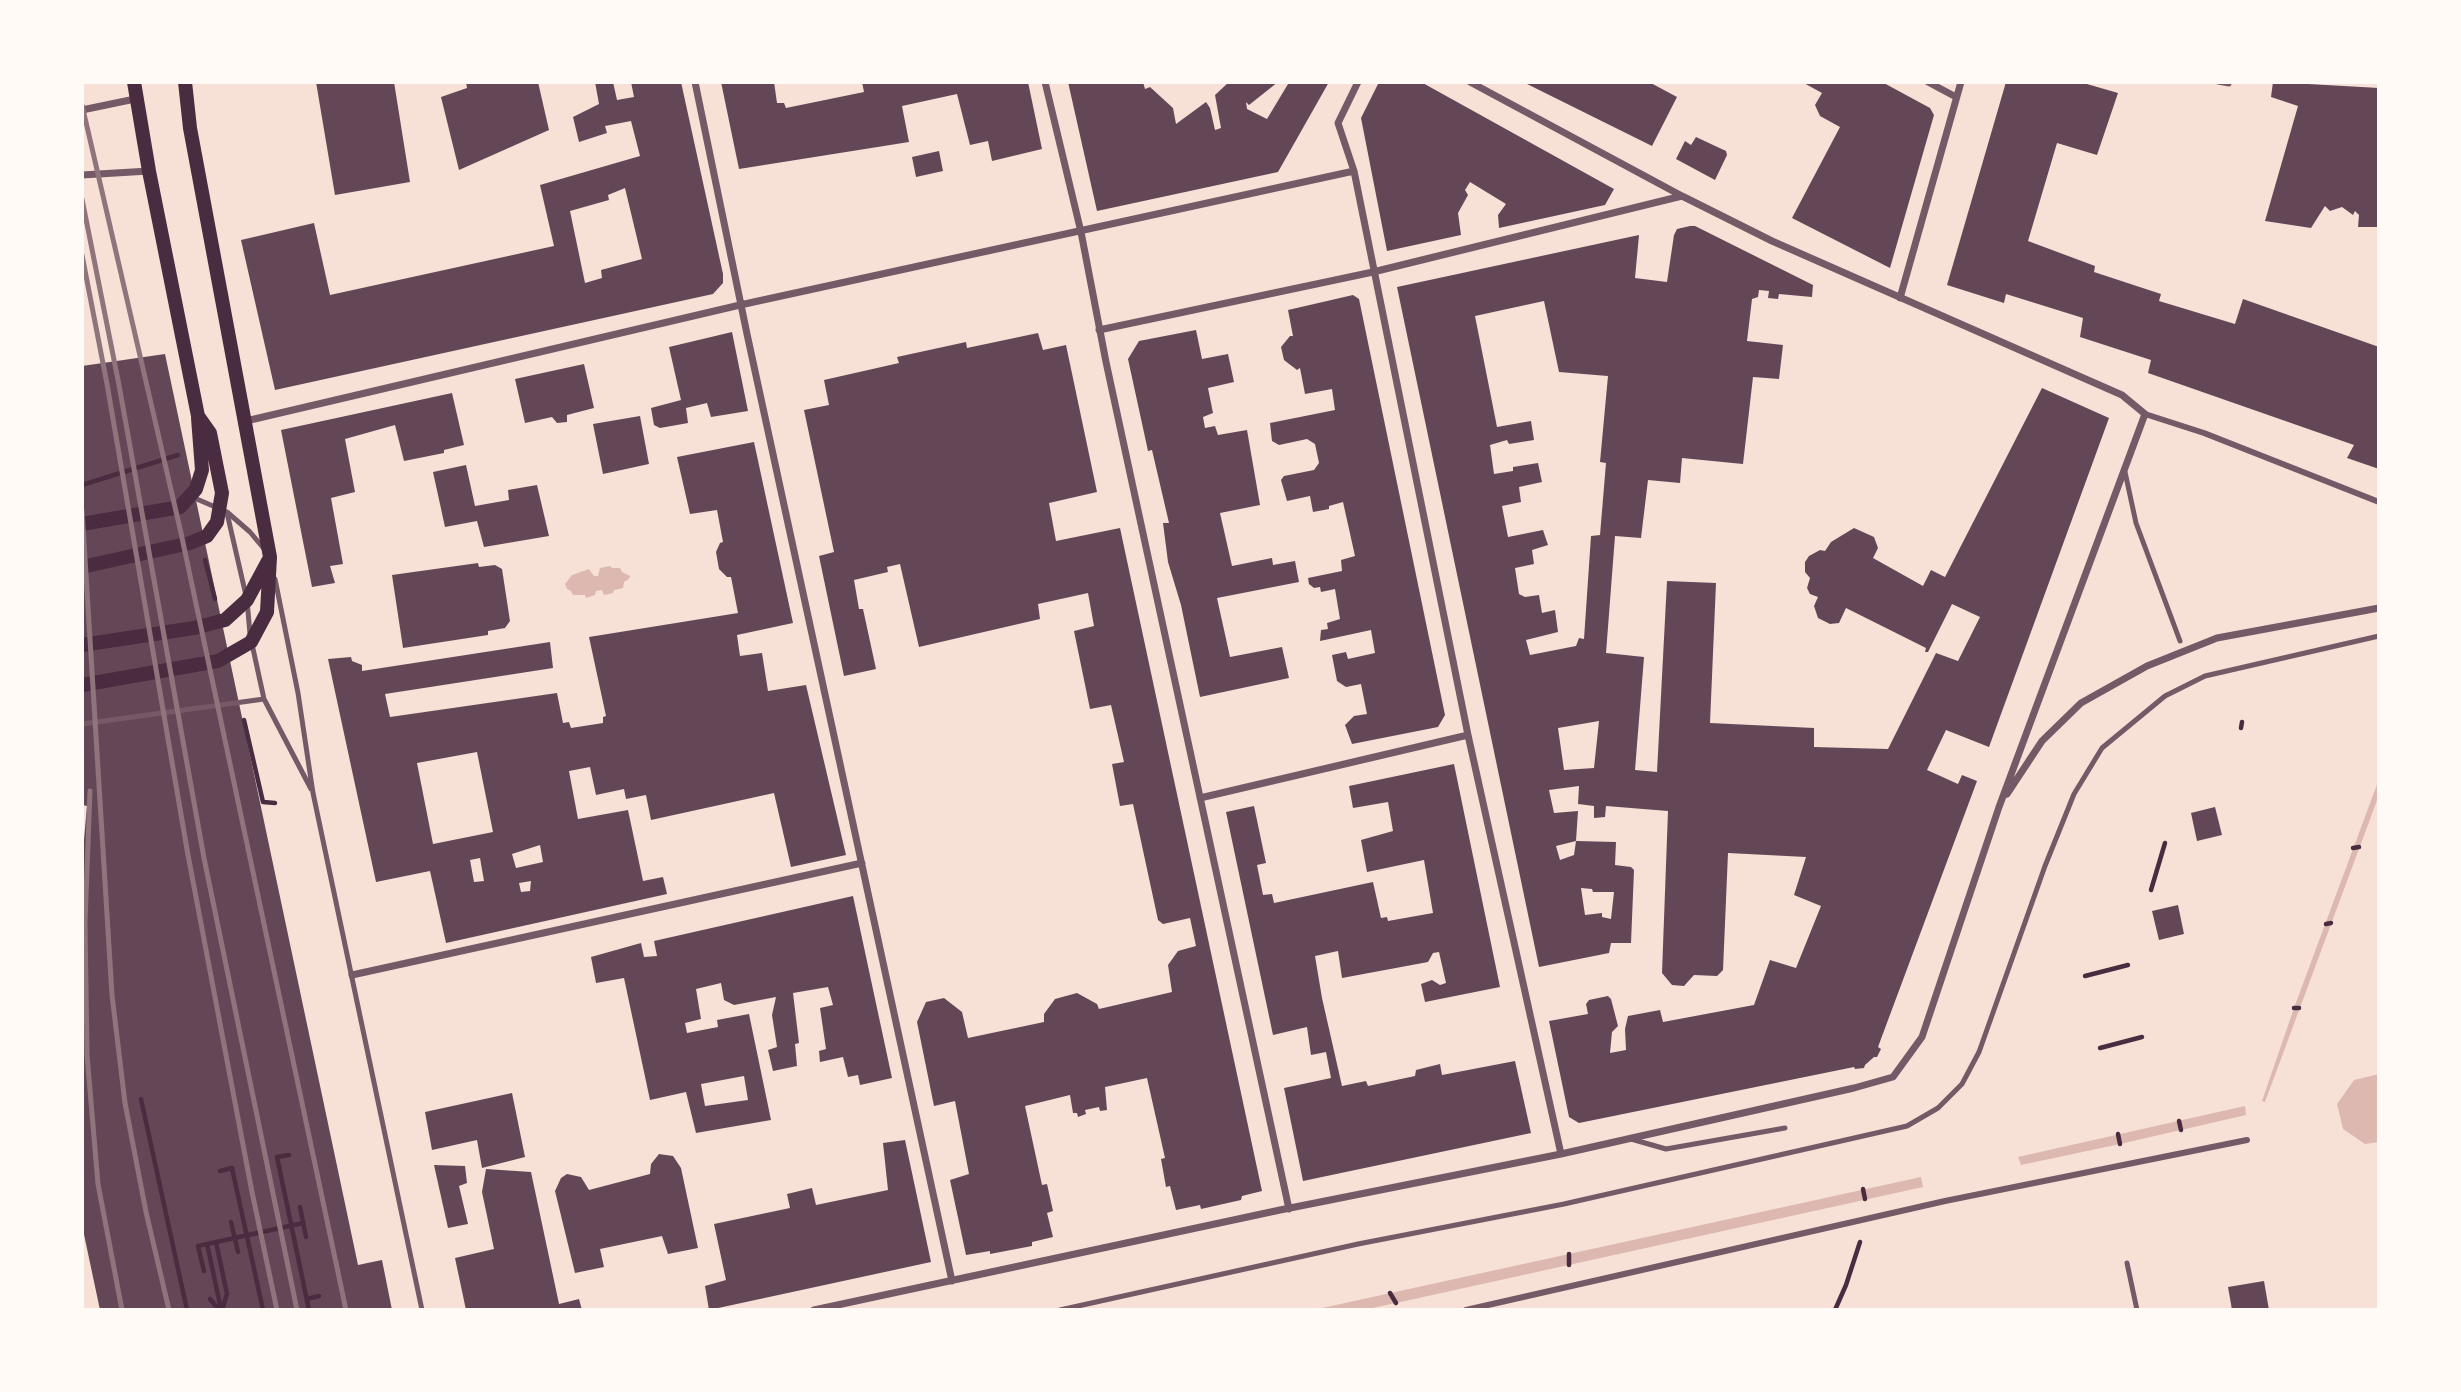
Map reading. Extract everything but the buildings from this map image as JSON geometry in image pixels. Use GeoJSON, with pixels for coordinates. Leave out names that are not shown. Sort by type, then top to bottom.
{"type":"FeatureCollection","features":[{"type":"Feature","properties":{"kind":"main road"},"geometry":{"type":"LineString","coordinates":[[82,524],[180,507],[191,496],[202,470],[198,416],[135,99],[134,82]]}},
{"type":"Feature","properties":{"kind":"main road"},"geometry":{"type":"LineString","coordinates":[[82,685],[218,661],[251,642],[267,612],[270,557],[190,128],[184,82]]}},
{"type":"Feature","properties":{"kind":"main road"},"geometry":{"type":"LineString","coordinates":[[82,567],[190,543],[207,536],[223,517],[222,493],[209,433],[198,416]]}},
{"type":"Feature","properties":{"kind":"main road"},"geometry":{"type":"LineString","coordinates":[[82,645],[194,628],[225,620],[247,600],[270,557]]}},
{"type":"Feature","properties":{"kind":"street"},"geometry":{"type":"LineString","coordinates":[[695,82],[740,305],[952,1281]]}},
{"type":"Feature","properties":{"kind":"street"},"geometry":{"type":"LineString","coordinates":[[1045,82],[1081,232],[1099,330],[1289,1209]]}},
{"type":"Feature","properties":{"kind":"street"},"geometry":{"type":"LineString","coordinates":[[1358,82],[1338,123],[1354,170],[1468,735],[1561,1154]]}},
{"type":"Feature","properties":{"kind":"street"},"geometry":{"type":"LineString","coordinates":[[1470,82],[1682,196],[1772,241],[2122,395],[2145,414],[2204,433],[2379,502]]}},
{"type":"Feature","properties":{"kind":"street"},"geometry":{"type":"LineString","coordinates":[[1927,82],[1956,97]]}},
{"type":"Feature","properties":{"kind":"street"},"geometry":{"type":"LineString","coordinates":[[1900,298],[1961,82]]}},
{"type":"Feature","properties":{"kind":"street"},"geometry":{"type":"LineString","coordinates":[[82,110],[135,99]]}},
{"type":"Feature","properties":{"kind":"street"},"geometry":{"type":"LineString","coordinates":[[246,421],[740,305],[1354,170]]}},
{"type":"Feature","properties":{"kind":"street"},"geometry":{"type":"LineString","coordinates":[[82,175],[149,171]]}},
{"type":"Feature","properties":{"kind":"street"},"geometry":{"type":"LineString","coordinates":[[1099,330],[1373,272],[1682,196]]}},
{"type":"Feature","properties":{"kind":"street"},"geometry":{"type":"LineString","coordinates":[[814,1310],[1561,1154],[1893,1077],[1922,1037],[1999,807],[2145,414]]}},
{"type":"Feature","properties":{"kind":"street"},"geometry":{"type":"LineString","coordinates":[[1999,807],[2042,741],[2081,702],[2147,666],[2217,638],[2379,608]]}},
{"type":"Feature","properties":{"kind":"street"},"geometry":{"type":"LineString","coordinates":[[1200,798],[1468,735]]}},
{"type":"Feature","properties":{"kind":"street"},"geometry":{"type":"LineString","coordinates":[[352,975],[862,863]]}},
{"type":"Feature","properties":{"kind":"street"},"geometry":{"type":"LineString","coordinates":[[1466,1310],[2021,1184],[2247,1140]]}},
{"type":"Feature","properties":{"kind":"lane"},"geometry":{"type":"LineString","coordinates":[[2218,82],[2229,84]]}},
{"type":"Feature","properties":{"kind":"lane"},"geometry":{"type":"LineString","coordinates":[[2124,468],[2136,523],[2180,641]]}},
{"type":"Feature","properties":{"kind":"lane"},"geometry":{"type":"LineString","coordinates":[[191,496],[250,532],[270,557],[298,694],[313,793],[422,1310]]}},
{"type":"Feature","properties":{"kind":"lane"},"geometry":{"type":"LineString","coordinates":[[223,517],[250,532]]}},
{"type":"Feature","properties":{"kind":"lane"},"geometry":{"type":"LineString","coordinates":[[223,517],[247,600],[251,642],[264,699],[313,793]]}},
{"type":"Feature","properties":{"kind":"lane"},"geometry":{"type":"LineString","coordinates":[[1060,1310],[1358,1244],[1564,1204],[1907,1126],[1938,1108],[1962,1084],[1979,1052],[2045,866],[2074,794],[2102,748],[2165,696],[2205,676],[2379,636]]}},
{"type":"Feature","properties":{"kind":"lane"},"geometry":{"type":"LineString","coordinates":[[82,724],[264,699]]}},
{"type":"Feature","properties":{"kind":"lane"},"geometry":{"type":"LineString","coordinates":[[1630,1138],[1666,1149],[1785,1128]]}},
{"type":"Feature","properties":{"kind":"lane"},"geometry":{"type":"LineString","coordinates":[[2127,1263],[2137,1310]]}},
{"type":"Feature","properties":{"kind":"path"},"geometry":{"type":"LineString","coordinates":[[239,702],[263,802],[275,803]]}},
{"type":"Feature","properties":{"kind":"path"},"geometry":{"type":"LineString","coordinates":[[2151,890],[2165,843]]}},
{"type":"Feature","properties":{"kind":"path"},"geometry":{"type":"LineString","coordinates":[[2085,976],[2128,965]]}},
{"type":"Feature","properties":{"kind":"path"},"geometry":{"type":"LineString","coordinates":[[2101,1048],[2142,1037]]}},
{"type":"Feature","properties":{"kind":"path"},"geometry":{"type":"LineString","coordinates":[[141,1099],[187,1310]]}},
{"type":"Feature","properties":{"kind":"path"},"geometry":{"type":"LineString","coordinates":[[2179,1121],[2181,1130]]}},
{"type":"Feature","properties":{"kind":"path"},"geometry":{"type":"LineString","coordinates":[[2118,1134],[2120,1144]]}},
{"type":"Feature","properties":{"kind":"path"},"geometry":{"type":"LineString","coordinates":[[289,1155],[278,1157],[309,1310]]}},
{"type":"Feature","properties":{"kind":"path"},"geometry":{"type":"LineString","coordinates":[[220,1171],[232,1168],[261,1309]]}},
{"type":"Feature","properties":{"kind":"path"},"geometry":{"type":"LineString","coordinates":[[1835,1310],[1846,1285],[1867,1218],[1863,1189]]}},
{"type":"Feature","properties":{"kind":"path"},"geometry":{"type":"LineString","coordinates":[[300,1207],[306,1237]]}},
{"type":"Feature","properties":{"kind":"path"},"geometry":{"type":"LineString","coordinates":[[231,1222],[237,1252]]}},
{"type":"Feature","properties":{"kind":"path"},"geometry":{"type":"LineString","coordinates":[[204,1271],[198,1246],[303,1223]]}},
{"type":"Feature","properties":{"kind":"path"},"geometry":{"type":"LineString","coordinates":[[216,1242],[227,1294],[221,1310]]}},
{"type":"Feature","properties":{"kind":"path"},"geometry":{"type":"LineString","coordinates":[[207,1244],[221,1310]]}},
{"type":"Feature","properties":{"kind":"path"},"geometry":{"type":"LineString","coordinates":[[1569,1254],[1569,1265]]}},
{"type":"Feature","properties":{"kind":"path"},"geometry":{"type":"LineString","coordinates":[[1390,1293],[1396,1303]]}},
{"type":"Feature","properties":{"kind":"path"},"geometry":{"type":"LineString","coordinates":[[307,1299],[318,1296]]}},
{"type":"Feature","properties":{"kind":"path"},"geometry":{"type":"LineString","coordinates":[[210,1299],[221,1310]]}},
{"type":"Feature","properties":{"kind":"shaded area"},"geometry":{"type":"Polygon","coordinates":[[[600,568],[620,568],[630,576],[624,582],[623,588],[604,595],[602,590],[596,591],[595,595],[586,598],[585,595],[573,595],[567,589],[565,584],[572,575],[589,569],[594,576],[598,576],[600,568]]]}},
{"type":"Feature","properties":{"kind":"shaded area"},"geometry":{"type":"Polygon","coordinates":[[[2379,779],[2379,795],[2265,1102],[2262,1101],[2294,1008],[2379,779]]]}},
{"type":"Feature","properties":{"kind":"shaded area"},"geometry":{"type":"Polygon","coordinates":[[[2379,1074],[2379,1142],[2365,1144],[2343,1129],[2337,1104],[2354,1080],[2379,1074]]]}},
{"type":"Feature","properties":{"kind":"shaded area"},"geometry":{"type":"Polygon","coordinates":[[[2245,1106],[2246,1115],[2120,1144],[2021,1165],[2018,1157],[2245,1106]]]}},
{"type":"Feature","properties":{"kind":"shaded area"},"geometry":{"type":"Polygon","coordinates":[[[1921,1177],[1923,1187],[1396,1303],[1363,1310],[1313,1310],[1921,1177]]]}},
{"type":"Feature","properties":{"kind":"railway"},"geometry":{"type":"LineString","coordinates":[[82,105],[181,533],[346,1310]]}},
{"type":"Feature","properties":{"kind":"railway"},"geometry":{"type":"LineString","coordinates":[[82,199],[119,385],[204,858],[297,1310]]}},
{"type":"Feature","properties":{"kind":"railway"},"geometry":{"type":"LineString","coordinates":[[82,255],[107,384],[188,855],[277,1310]]}},
{"type":"Feature","properties":{"kind":"railway"},"geometry":{"type":"LineString","coordinates":[[82,510],[112,995],[125,1103],[146,1212],[169,1310]]}},
{"type":"Feature","properties":{"kind":"railway"},"geometry":{"type":"LineString","coordinates":[[90,791],[85,922],[87,1055],[98,1184],[122,1310]]}}]}
